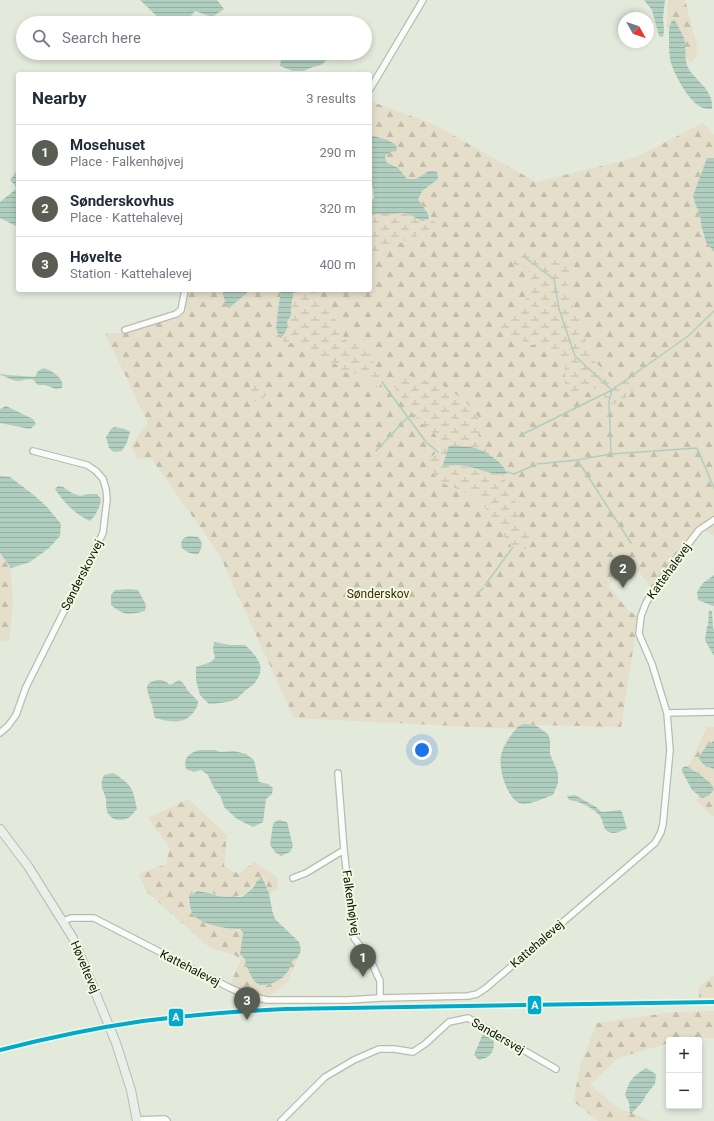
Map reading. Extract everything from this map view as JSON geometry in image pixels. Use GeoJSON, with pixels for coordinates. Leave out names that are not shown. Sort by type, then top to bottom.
{"type":"FeatureCollection","features":[{"type":"Feature","properties":{"kind":"street"},"geometry":{"type":"LineString","coordinates":[[372,86],[423,0]]}},
{"type":"Feature","properties":{"kind":"street"},"geometry":{"type":"LineString","coordinates":[[125,330],[176,314],[181,310],[185,292]]}},
{"type":"Feature","properties":{"kind":"street","name":"Sønderskovvej"},"geometry":{"type":"LineString","coordinates":[[0,733],[8,726],[16,715],[26,687],[103,533],[107,499],[103,479],[96,471],[87,465],[33,451]]}},
{"type":"Feature","properties":{"kind":"street","name":"Kattehalevej"},"geometry":{"type":"LineString","coordinates":[[63,921],[71,918],[94,918],[230,988],[246,995],[267,1000],[348,1000],[468,996],[477,994],[486,988],[655,843],[661,832],[670,750],[667,713],[652,664],[639,634],[641,616],[654,589],[699,530],[714,520]]}},
{"type":"Feature","properties":{"kind":"street"},"geometry":{"type":"LineString","coordinates":[[667,713],[714,712]]}},
{"type":"Feature","properties":{"kind":"street","name":"Falkenhøjvej"},"geometry":{"type":"LineString","coordinates":[[338,773],[344,850],[354,938],[370,959],[380,980],[380,998]]}},
{"type":"Feature","properties":{"kind":"street","name":"Høveltevej"},"geometry":{"type":"LineString","coordinates":[[0,828],[28,866],[73,938],[116,1043],[131,1090],[137,1120]]}},
{"type":"Feature","properties":{"kind":"street","name":"Falkenhøjvej"},"geometry":{"type":"LineString","coordinates":[[293,878],[306,873],[344,850]]}},
{"type":"Feature","properties":{"kind":"street","name":"Sandersvej"},"geometry":{"type":"LineString","coordinates":[[281,1121],[325,1077],[354,1060],[379,1049],[394,1049],[413,1052],[449,1022],[468,1018],[556,1069]]}},
{"type":"Feature","properties":{"kind":"street"},"geometry":{"type":"LineString","coordinates":[[137,1120],[165,1119],[167,1121]]}},
{"type":"Feature","properties":{"kind":"green space"},"geometry":{"type":"Polygon","coordinates":[[[668,0],[685,0],[697,46],[696,55],[692,62],[686,58],[684,39],[674,19],[671,21],[670,26],[667,27],[668,0]]]}},
{"type":"Feature","properties":{"kind":"green space","name":"Sønderskov"},"geometry":{"type":"Polygon","coordinates":[[[372,102],[435,125],[536,182],[634,158],[703,123],[714,135],[714,158],[707,158],[700,177],[696,206],[700,214],[706,241],[714,252],[714,536],[698,527],[651,588],[635,566],[621,583],[613,579],[609,587],[628,610],[638,617],[621,727],[524,724],[516,729],[294,718],[219,554],[151,458],[138,459],[131,446],[148,423],[105,333],[125,333],[182,311],[187,292],[222,292],[225,302],[229,307],[248,292],[281,292],[276,329],[280,338],[294,343],[300,341],[323,359],[336,364],[347,373],[360,375],[379,387],[382,382],[362,342],[356,338],[348,343],[341,335],[338,323],[316,294],[318,292],[372,292],[372,254],[434,229],[435,222],[417,199],[422,191],[438,179],[425,173],[415,179],[407,179],[398,168],[386,162],[385,156],[390,152],[382,138],[372,136],[372,102]],[[527,248],[530,287],[525,301],[517,313],[504,317],[497,330],[514,336],[528,344],[547,347],[558,354],[565,364],[565,388],[574,396],[593,389],[601,388],[605,398],[622,379],[613,380],[594,361],[570,298],[567,283],[573,277],[557,260],[545,259],[527,248]],[[440,384],[436,435],[445,484],[469,494],[484,506],[514,550],[531,533],[519,522],[517,505],[507,487],[504,478],[501,475],[506,474],[506,469],[482,444],[478,434],[479,418],[463,399],[440,384]]]}},
{"type":"Feature","properties":{"kind":"green space"},"geometry":{"type":"Polygon","coordinates":[[[403,213],[429,219],[428,214],[435,222],[434,229],[372,254],[372,216],[403,213]]]}},
{"type":"Feature","properties":{"kind":"green space"},"geometry":{"type":"Polygon","coordinates":[[[527,248],[545,259],[571,263],[577,270],[567,283],[570,298],[594,361],[613,380],[622,379],[630,381],[633,390],[622,401],[610,405],[601,388],[593,389],[575,396],[565,388],[565,364],[558,353],[547,347],[528,344],[514,336],[497,330],[496,325],[504,317],[517,313],[525,301],[530,287],[528,269],[513,264],[517,254],[527,248]]]}},
{"type":"Feature","properties":{"kind":"green space"},"geometry":{"type":"Polygon","coordinates":[[[294,292],[318,292],[316,294],[338,323],[341,335],[348,343],[356,338],[369,352],[382,382],[378,387],[360,375],[347,373],[336,364],[323,359],[300,341],[286,343],[280,338],[283,336],[287,322],[291,315],[294,292]]]}},
{"type":"Feature","properties":{"kind":"green space"},"geometry":{"type":"Polygon","coordinates":[[[411,376],[440,384],[463,399],[479,418],[478,434],[485,447],[494,458],[484,452],[445,455],[442,466],[457,465],[479,469],[501,475],[504,478],[507,487],[517,505],[519,522],[531,533],[531,545],[524,550],[514,550],[484,506],[469,494],[445,484],[432,473],[424,461],[440,451],[436,435],[420,422],[409,409],[389,379],[411,376]]]}},
{"type":"Feature","properties":{"kind":"green space"},"geometry":{"type":"Polygon","coordinates":[[[255,385],[261,386],[268,394],[258,403],[254,401],[250,390],[255,385]]]}},
{"type":"Feature","properties":{"kind":"green space"},"geometry":{"type":"Polygon","coordinates":[[[0,553],[11,568],[13,606],[9,640],[0,641],[0,553]]]}},
{"type":"Feature","properties":{"kind":"green space"},"geometry":{"type":"Polygon","coordinates":[[[707,727],[714,727],[714,817],[696,801],[707,782],[688,768],[707,727]]]}},
{"type":"Feature","properties":{"kind":"green space"},"geometry":{"type":"Polygon","coordinates":[[[188,799],[227,835],[224,866],[239,874],[254,862],[277,877],[278,888],[270,894],[263,875],[244,894],[233,897],[195,891],[188,898],[188,904],[192,914],[198,918],[205,922],[229,927],[242,932],[248,972],[257,984],[266,986],[288,970],[293,956],[299,957],[287,982],[264,1001],[230,985],[241,959],[233,954],[210,948],[146,891],[139,874],[166,864],[170,848],[148,818],[188,799]]]}},
{"type":"Feature","properties":{"kind":"green space"},"geometry":{"type":"Polygon","coordinates":[[[714,975],[714,998],[699,998],[699,987],[714,975]]]}},
{"type":"Feature","properties":{"kind":"green space"},"geometry":{"type":"Polygon","coordinates":[[[714,1011],[714,1038],[666,1037],[666,1044],[618,1058],[590,1085],[618,1108],[651,1121],[598,1121],[573,1101],[581,1063],[597,1023],[673,1012],[714,1011]]]}},
{"type":"Feature","properties":{"kind":"shaded area"},"geometry":{"type":"Polygon","coordinates":[[[140,0],[217,0],[224,9],[214,16],[195,11],[191,16],[157,16],[140,0]]]}},
{"type":"Feature","properties":{"kind":"shaded area"},"geometry":{"type":"Polygon","coordinates":[[[644,0],[665,0],[663,37],[659,36],[654,12],[644,0]]]}},
{"type":"Feature","properties":{"kind":"shaded area"},"geometry":{"type":"Polygon","coordinates":[[[674,19],[684,38],[688,67],[711,98],[712,109],[703,108],[693,101],[684,90],[674,71],[669,49],[669,34],[670,26],[674,19]]]}},
{"type":"Feature","properties":{"kind":"shaded area"},"geometry":{"type":"Polygon","coordinates":[[[281,60],[327,60],[321,65],[303,71],[293,71],[280,66],[281,60]]]}},
{"type":"Feature","properties":{"kind":"shaded area"},"geometry":{"type":"Polygon","coordinates":[[[372,136],[388,140],[396,145],[397,151],[390,152],[385,156],[386,162],[398,168],[407,179],[418,178],[430,171],[437,172],[438,179],[422,191],[418,199],[428,214],[429,219],[422,221],[403,213],[372,215],[372,200],[374,198],[372,136]]]}},
{"type":"Feature","properties":{"kind":"shaded area"},"geometry":{"type":"Polygon","coordinates":[[[707,158],[714,158],[714,252],[706,242],[700,214],[693,196],[707,158]]]}},
{"type":"Feature","properties":{"kind":"shaded area"},"geometry":{"type":"Polygon","coordinates":[[[16,172],[16,189],[15,185],[10,180],[16,172]]]}},
{"type":"Feature","properties":{"kind":"shaded area"},"geometry":{"type":"Polygon","coordinates":[[[16,189],[16,226],[0,218],[0,202],[16,189]]]}},
{"type":"Feature","properties":{"kind":"shaded area"},"geometry":{"type":"Polygon","coordinates":[[[222,292],[247,292],[229,308],[225,302],[222,292]]]}},
{"type":"Feature","properties":{"kind":"shaded area"},"geometry":{"type":"Polygon","coordinates":[[[281,292],[294,292],[291,315],[287,322],[288,326],[283,336],[280,338],[276,329],[281,292]]]}},
{"type":"Feature","properties":{"kind":"shaded area"},"geometry":{"type":"Polygon","coordinates":[[[43,368],[57,375],[61,381],[62,388],[56,389],[45,385],[38,385],[32,379],[17,381],[0,375],[35,377],[38,371],[43,368]]]}},
{"type":"Feature","properties":{"kind":"shaded area"},"geometry":{"type":"Polygon","coordinates":[[[6,406],[33,419],[36,424],[30,429],[0,423],[0,409],[6,406]]]}},
{"type":"Feature","properties":{"kind":"shaded area"},"geometry":{"type":"Polygon","coordinates":[[[114,427],[125,429],[130,432],[122,451],[114,452],[109,448],[106,437],[114,427]]]}},
{"type":"Feature","properties":{"kind":"shaded area"},"geometry":{"type":"Polygon","coordinates":[[[449,446],[472,447],[484,452],[499,462],[507,474],[496,474],[457,465],[442,467],[449,446]]]}},
{"type":"Feature","properties":{"kind":"shaded area"},"geometry":{"type":"Polygon","coordinates":[[[0,476],[10,477],[35,496],[47,507],[61,524],[60,536],[49,548],[30,562],[11,568],[0,553],[0,476]]]}},
{"type":"Feature","properties":{"kind":"shaded area"},"geometry":{"type":"Polygon","coordinates":[[[58,486],[80,496],[97,494],[101,499],[99,508],[90,521],[79,515],[62,499],[55,489],[58,486]]]}},
{"type":"Feature","properties":{"kind":"shaded area"},"geometry":{"type":"Polygon","coordinates":[[[190,536],[198,537],[202,543],[198,554],[190,553],[182,548],[181,543],[183,540],[190,536]]]}},
{"type":"Feature","properties":{"kind":"shaded area"},"geometry":{"type":"Polygon","coordinates":[[[714,575],[713,606],[698,600],[697,592],[703,583],[714,575]]]}},
{"type":"Feature","properties":{"kind":"shaded area"},"geometry":{"type":"Polygon","coordinates":[[[115,590],[138,590],[146,605],[145,611],[126,614],[111,605],[111,595],[115,590]]]}},
{"type":"Feature","properties":{"kind":"shaded area"},"geometry":{"type":"Polygon","coordinates":[[[709,610],[712,611],[714,629],[714,656],[705,640],[709,610]]]}},
{"type":"Feature","properties":{"kind":"shaded area"},"geometry":{"type":"Polygon","coordinates":[[[214,642],[230,645],[245,645],[260,663],[260,673],[253,685],[234,700],[209,704],[200,695],[196,680],[196,667],[211,662],[215,658],[213,649],[214,642]]]}},
{"type":"Feature","properties":{"kind":"shaded area"},"geometry":{"type":"Polygon","coordinates":[[[158,680],[164,681],[170,685],[179,680],[198,701],[197,707],[187,719],[177,722],[155,718],[147,688],[149,683],[158,680]]]}},
{"type":"Feature","properties":{"kind":"shaded area"},"geometry":{"type":"Polygon","coordinates":[[[524,724],[535,725],[548,734],[550,740],[550,754],[558,773],[558,783],[553,795],[527,804],[518,802],[509,792],[505,784],[500,761],[503,749],[509,738],[518,727],[524,724]]]}},
{"type":"Feature","properties":{"kind":"shaded area"},"geometry":{"type":"Polygon","coordinates":[[[714,741],[714,769],[704,765],[699,759],[705,748],[714,741]]]}},
{"type":"Feature","properties":{"kind":"shaded area"},"geometry":{"type":"Polygon","coordinates":[[[199,750],[215,750],[220,752],[234,751],[246,754],[254,760],[259,782],[268,784],[273,788],[272,794],[266,799],[263,822],[253,827],[237,819],[224,807],[221,797],[214,788],[208,775],[201,770],[194,772],[186,769],[185,762],[188,756],[199,750]]]}},
{"type":"Feature","properties":{"kind":"shaded area"},"geometry":{"type":"Polygon","coordinates":[[[686,766],[702,776],[713,787],[714,790],[708,796],[702,798],[692,790],[682,771],[682,768],[686,766]]]}},
{"type":"Feature","properties":{"kind":"shaded area"},"geometry":{"type":"Polygon","coordinates":[[[113,773],[124,780],[133,792],[137,809],[130,817],[125,819],[119,820],[113,818],[107,811],[102,782],[104,775],[113,773]]]}},
{"type":"Feature","properties":{"kind":"shaded area"},"geometry":{"type":"Polygon","coordinates":[[[575,795],[602,812],[620,810],[627,829],[614,833],[607,831],[597,813],[582,803],[569,800],[567,796],[575,795]]]}},
{"type":"Feature","properties":{"kind":"shaded area"},"geometry":{"type":"Polygon","coordinates":[[[280,820],[287,822],[293,846],[290,852],[281,856],[275,852],[270,845],[273,824],[280,820]]]}},
{"type":"Feature","properties":{"kind":"shaded area"},"geometry":{"type":"Polygon","coordinates":[[[262,877],[269,893],[275,919],[299,942],[301,950],[298,957],[291,962],[289,970],[282,978],[266,985],[259,985],[254,981],[246,965],[245,959],[240,954],[243,933],[240,929],[214,926],[201,921],[192,913],[189,899],[189,897],[197,891],[218,896],[242,897],[253,888],[257,881],[262,877]]]}},
{"type":"Feature","properties":{"kind":"shaded area"},"geometry":{"type":"Polygon","coordinates":[[[484,1029],[492,1033],[494,1047],[491,1054],[484,1059],[479,1060],[474,1055],[484,1029]]]}},
{"type":"Feature","properties":{"kind":"shaded area"},"geometry":{"type":"Polygon","coordinates":[[[646,1068],[656,1074],[655,1084],[643,1101],[630,1115],[629,1103],[625,1095],[632,1079],[646,1068]]]}},
{"type":"Feature","properties":{"kind":"waterway"},"geometry":{"type":"LineString","coordinates":[[523,256],[554,279],[559,309],[575,356],[612,390],[609,401],[611,454],[577,460],[537,464]]}},
{"type":"Feature","properties":{"kind":"waterway"},"geometry":{"type":"LineString","coordinates":[[521,435],[612,390],[688,336],[714,311]]}},
{"type":"Feature","properties":{"kind":"waterway"},"geometry":{"type":"LineString","coordinates":[[382,382],[426,442],[438,452]]}},
{"type":"Feature","properties":{"kind":"waterway"},"geometry":{"type":"LineString","coordinates":[[376,451],[408,417]]}},
{"type":"Feature","properties":{"kind":"waterway"},"geometry":{"type":"LineString","coordinates":[[611,454],[697,448],[714,488]]}},
{"type":"Feature","properties":{"kind":"waterway"},"geometry":{"type":"LineString","coordinates":[[578,461],[631,543]]}},
{"type":"Feature","properties":{"kind":"waterway"},"geometry":{"type":"LineString","coordinates":[[507,472],[514,474],[532,466]]}},
{"type":"Feature","properties":{"kind":"waterway"},"geometry":{"type":"LineString","coordinates":[[485,585],[513,547]]}},
{"type":"Feature","properties":{"kind":"waterway"},"geometry":{"type":"LineString","coordinates":[[476,596],[483,588]]}},
{"type":"Feature","properties":{"kind":"transit line","name":"A"},"geometry":{"type":"LineString","coordinates":[[0,1050],[35,1041],[143,1021],[250,1011],[286,1009],[714,1002]]}},
{"type":"Feature","properties":{"kind":"place","name":"Sønderskovhus"},"geometry":{"type":"Point","coordinates":[623,588]}},
{"type":"Feature","properties":{"kind":"place","name":"Mosehuset"},"geometry":{"type":"Point","coordinates":[363,977]}},
{"type":"Feature","properties":{"kind":"place","name":"Høvelte"},"geometry":{"type":"Point","coordinates":[247,1020]}}]}
